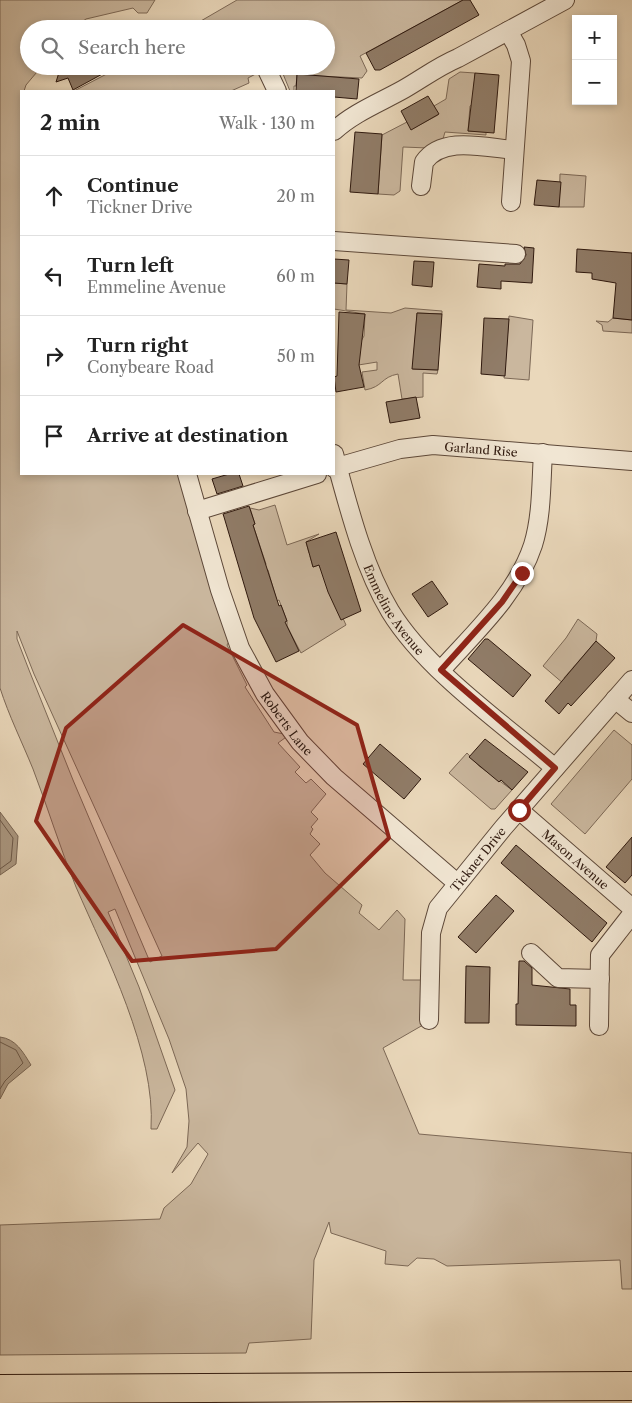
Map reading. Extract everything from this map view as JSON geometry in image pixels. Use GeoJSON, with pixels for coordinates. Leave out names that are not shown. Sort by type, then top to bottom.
{"type":"FeatureCollection","features":[{"type":"Feature","properties":{"kind":"highway"},"geometry":{"type":"LineString","coordinates":[[515,1386],[632,1380]]}},
{"type":"Feature","properties":{"kind":"highway"},"geometry":{"type":"LineString","coordinates":[[0,1389],[632,1386]]}},
{"type":"Feature","properties":{"kind":"street"},"geometry":{"type":"LineString","coordinates":[[336,124],[430,74],[445,62],[458,58],[565,0]]}},
{"type":"Feature","properties":{"kind":"street"},"geometry":{"type":"LineString","coordinates":[[508,31],[516,45],[520,59],[511,202]]}},
{"type":"Feature","properties":{"kind":"street"},"geometry":{"type":"LineString","coordinates":[[269,75],[277,90]]}},
{"type":"Feature","properties":{"kind":"street"},"geometry":{"type":"LineString","coordinates":[[421,186],[424,162],[441,148],[452,146],[514,150]]}},
{"type":"Feature","properties":{"kind":"street"},"geometry":{"type":"LineString","coordinates":[[335,241],[516,254]]}},
{"type":"Feature","properties":{"kind":"street","name":"Garland Rise"},"geometry":{"type":"LineString","coordinates":[[335,463],[400,449],[433,445],[632,461]]}},
{"type":"Feature","properties":{"kind":"street"},"geometry":{"type":"LineString","coordinates":[[441,670],[502,602],[522,573],[536,533],[542,453]]}},
{"type":"Feature","properties":{"kind":"street","name":"Emmeline Avenue"},"geometry":{"type":"LineString","coordinates":[[335,463],[367,560],[382,596],[410,639],[441,670],[555,768]]}},
{"type":"Feature","properties":{"kind":"street","name":"Roberts Lane"},"geometry":{"type":"LineString","coordinates":[[187,475],[240,648],[265,694],[300,742],[334,777],[457,883]]}},
{"type":"Feature","properties":{"kind":"street"},"geometry":{"type":"LineString","coordinates":[[197,511],[314,475]]}},
{"type":"Feature","properties":{"kind":"street","name":"Tickner Drive"},"geometry":{"type":"LineString","coordinates":[[429,1020],[432,928],[438,908],[519,810],[632,680]]}},
{"type":"Feature","properties":{"kind":"street"},"geometry":{"type":"LineString","coordinates":[[615,699],[632,714]]}},
{"type":"Feature","properties":{"kind":"street","name":"Mason Avenue"},"geometry":{"type":"LineString","coordinates":[[519,810],[632,908]]}},
{"type":"Feature","properties":{"kind":"street"},"geometry":{"type":"LineString","coordinates":[[599,1026],[601,953],[632,914]]}},
{"type":"Feature","properties":{"kind":"street"},"geometry":{"type":"LineString","coordinates":[[531,953],[558,978],[600,979]]}},
{"type":"Feature","properties":{"kind":"highlighted area"},"geometry":{"type":"Polygon","coordinates":[[[183,625],[357,725],[389,838],[276,949],[132,961],[36,821],[66,728],[183,625]]]}},
{"type":"Feature","properties":{"kind":"shaded area"},"geometry":{"type":"Polygon","coordinates":[[[0,0],[155,0],[147,13],[138,13],[133,8],[85,20],[20,20],[20,75],[34,75],[24,90],[20,90],[20,475],[179,475],[231,638],[227,645],[247,685],[245,687],[274,732],[289,735],[278,743],[300,767],[295,772],[306,783],[311,779],[326,794],[311,812],[318,819],[311,827],[313,829],[310,834],[320,844],[310,855],[325,873],[362,905],[359,913],[379,930],[397,910],[405,919],[403,980],[424,980],[423,1025],[383,1048],[419,1134],[632,1153],[632,1289],[622,1289],[620,1260],[447,1266],[434,1259],[417,1258],[408,1266],[385,1264],[386,1251],[331,1233],[329,1222],[314,1260],[311,1339],[249,1343],[246,1353],[0,1355],[0,1225],[160,1219],[164,1208],[191,1184],[208,1154],[198,1143],[172,1173],[187,1147],[189,1121],[186,1089],[169,1039],[115,909],[108,912],[139,987],[175,1090],[157,1129],[151,1129],[146,1069],[127,1005],[76,887],[33,769],[11,719],[0,688],[0,0]],[[17,631],[17,639],[73,780],[150,962],[162,956],[34,674],[17,631]]]}},
{"type":"Feature","properties":{"kind":"shaded area"},"geometry":{"type":"Polygon","coordinates":[[[237,0],[463,0],[360,56],[367,71],[362,78],[297,75],[335,75],[335,20],[203,20],[237,0]]]}},
{"type":"Feature","properties":{"kind":"shaded area"},"geometry":{"type":"Polygon","coordinates":[[[460,72],[475,73],[473,104],[470,106],[468,131],[486,132],[486,135],[445,132],[443,139],[428,148],[403,147],[400,191],[394,195],[378,194],[382,135],[407,122],[412,129],[438,115],[434,106],[446,99],[449,79],[460,72]]]}},
{"type":"Feature","properties":{"kind":"shaded area"},"geometry":{"type":"Polygon","coordinates":[[[105,75],[254,75],[248,78],[249,83],[233,90],[76,90],[105,75]]]}},
{"type":"Feature","properties":{"kind":"shaded area"},"geometry":{"type":"Polygon","coordinates":[[[283,75],[297,75],[296,86],[294,86],[294,90],[290,90],[283,75]]]}},
{"type":"Feature","properties":{"kind":"shaded area"},"geometry":{"type":"Polygon","coordinates":[[[560,174],[586,176],[584,207],[559,207],[560,174]]]}},
{"type":"Feature","properties":{"kind":"shaded area"},"geometry":{"type":"Polygon","coordinates":[[[335,283],[347,284],[346,310],[391,313],[405,308],[442,311],[442,314],[417,313],[413,369],[438,370],[437,374],[423,373],[423,397],[402,399],[398,374],[388,377],[371,389],[365,390],[362,372],[377,370],[377,362],[346,367],[364,336],[365,314],[335,309],[335,283]]]}},
{"type":"Feature","properties":{"kind":"shaded area"},"geometry":{"type":"Polygon","coordinates":[[[509,316],[533,320],[529,380],[504,378],[509,316]]]}},
{"type":"Feature","properties":{"kind":"shaded area"},"geometry":{"type":"Polygon","coordinates":[[[613,318],[632,320],[632,333],[603,331],[602,325],[596,321],[608,322],[613,318]]]}},
{"type":"Feature","properties":{"kind":"shaded area"},"geometry":{"type":"Polygon","coordinates":[[[275,505],[287,545],[319,534],[306,542],[309,553],[315,554],[310,556],[313,567],[319,565],[346,625],[301,653],[287,626],[279,600],[263,606],[276,598],[268,570],[264,568],[266,564],[253,525],[255,524],[250,508],[259,510],[275,505]]]}},
{"type":"Feature","properties":{"kind":"shaded area"},"geometry":{"type":"Polygon","coordinates":[[[578,619],[597,634],[596,641],[564,678],[567,682],[564,684],[543,666],[566,638],[578,619]]]}},
{"type":"Feature","properties":{"kind":"shaded area"},"geometry":{"type":"Polygon","coordinates":[[[614,730],[632,745],[632,779],[585,834],[551,804],[614,730]]]}},
{"type":"Feature","properties":{"kind":"shaded area"},"geometry":{"type":"Polygon","coordinates":[[[467,753],[479,766],[512,790],[495,809],[491,809],[449,773],[467,753]]]}},
{"type":"Feature","properties":{"kind":"water"},"geometry":{"type":"Polygon","coordinates":[[[0,812],[18,836],[16,864],[0,875],[0,812]]]}},
{"type":"Feature","properties":{"kind":"water"},"geometry":{"type":"Polygon","coordinates":[[[0,1037],[15,1043],[31,1065],[8,1084],[0,1099],[0,1037]]]}},
{"type":"Feature","properties":{"kind":"building"},"geometry":{"type":"Polygon","coordinates":[[[463,0],[470,0],[479,15],[380,70],[375,70],[366,53],[463,0]]]}},
{"type":"Feature","properties":{"kind":"building"},"geometry":{"type":"Polygon","coordinates":[[[475,73],[499,75],[494,133],[468,131],[475,73]]]}},
{"type":"Feature","properties":{"kind":"building"},"geometry":{"type":"Polygon","coordinates":[[[58,75],[100,75],[73,90],[68,78],[56,82],[58,75]]]}},
{"type":"Feature","properties":{"kind":"building"},"geometry":{"type":"Polygon","coordinates":[[[297,75],[359,79],[357,99],[335,97],[335,90],[296,90],[297,75]]]}},
{"type":"Feature","properties":{"kind":"building"},"geometry":{"type":"Polygon","coordinates":[[[428,96],[439,114],[411,130],[401,111],[428,96]]]}},
{"type":"Feature","properties":{"kind":"building"},"geometry":{"type":"Polygon","coordinates":[[[355,132],[382,134],[378,194],[350,192],[355,132]]]}},
{"type":"Feature","properties":{"kind":"building"},"geometry":{"type":"Polygon","coordinates":[[[537,180],[561,182],[559,207],[534,205],[537,180]]]}},
{"type":"Feature","properties":{"kind":"building"},"geometry":{"type":"Polygon","coordinates":[[[524,247],[534,248],[532,283],[501,281],[501,289],[477,287],[479,264],[505,266],[505,264],[520,264],[526,255],[524,247]]]}},
{"type":"Feature","properties":{"kind":"building"},"geometry":{"type":"Polygon","coordinates":[[[577,249],[632,253],[632,320],[613,318],[616,283],[592,279],[592,273],[576,272],[577,249]]]}},
{"type":"Feature","properties":{"kind":"building"},"geometry":{"type":"Polygon","coordinates":[[[335,259],[349,260],[347,284],[335,283],[335,259]]]}},
{"type":"Feature","properties":{"kind":"building"},"geometry":{"type":"Polygon","coordinates":[[[414,261],[434,262],[432,287],[412,285],[414,261]]]}},
{"type":"Feature","properties":{"kind":"building"},"geometry":{"type":"Polygon","coordinates":[[[339,312],[365,314],[359,365],[364,387],[336,392],[335,377],[337,376],[339,312]]]}},
{"type":"Feature","properties":{"kind":"building"},"geometry":{"type":"Polygon","coordinates":[[[417,313],[442,314],[438,370],[412,369],[417,313]]]}},
{"type":"Feature","properties":{"kind":"building"},"geometry":{"type":"Polygon","coordinates":[[[484,318],[509,319],[505,376],[481,374],[484,318]]]}},
{"type":"Feature","properties":{"kind":"building"},"geometry":{"type":"Polygon","coordinates":[[[416,397],[420,418],[390,423],[386,402],[416,397]]]}},
{"type":"Feature","properties":{"kind":"building"},"geometry":{"type":"Polygon","coordinates":[[[226,475],[239,475],[243,486],[217,494],[212,479],[226,475]]]}},
{"type":"Feature","properties":{"kind":"building"},"geometry":{"type":"Polygon","coordinates":[[[249,506],[255,524],[253,525],[279,606],[281,605],[287,621],[285,622],[299,651],[276,662],[254,618],[223,514],[249,506]]]}},
{"type":"Feature","properties":{"kind":"building"},"geometry":{"type":"Polygon","coordinates":[[[336,532],[361,611],[341,620],[328,592],[319,565],[313,567],[306,542],[336,532]]]}},
{"type":"Feature","properties":{"kind":"building"},"geometry":{"type":"Polygon","coordinates":[[[432,581],[448,604],[428,617],[412,594],[432,581]]]}},
{"type":"Feature","properties":{"kind":"building"},"geometry":{"type":"Polygon","coordinates":[[[485,639],[488,639],[531,675],[513,697],[468,659],[485,639]]]}},
{"type":"Feature","properties":{"kind":"building"},"geometry":{"type":"Polygon","coordinates":[[[596,641],[615,658],[571,706],[568,703],[559,714],[545,701],[596,641]]]}},
{"type":"Feature","properties":{"kind":"building"},"geometry":{"type":"Polygon","coordinates":[[[485,739],[528,772],[512,790],[501,780],[499,782],[469,757],[485,739]]]}},
{"type":"Feature","properties":{"kind":"building"},"geometry":{"type":"Polygon","coordinates":[[[380,744],[421,779],[404,799],[363,764],[380,744]]]}},
{"type":"Feature","properties":{"kind":"building"},"geometry":{"type":"Polygon","coordinates":[[[632,837],[632,875],[625,883],[606,867],[632,837]]]}},
{"type":"Feature","properties":{"kind":"building"},"geometry":{"type":"Polygon","coordinates":[[[516,845],[607,923],[592,942],[501,863],[516,845]]]}},
{"type":"Feature","properties":{"kind":"building"},"geometry":{"type":"Polygon","coordinates":[[[496,895],[514,911],[476,953],[458,937],[496,895]]]}},
{"type":"Feature","properties":{"kind":"building"},"geometry":{"type":"Polygon","coordinates":[[[519,961],[524,961],[532,968],[532,985],[570,989],[570,1005],[576,1005],[576,1026],[516,1025],[519,961]]]}},
{"type":"Feature","properties":{"kind":"building"},"geometry":{"type":"Polygon","coordinates":[[[466,966],[490,967],[489,1023],[465,1023],[466,966]]]}},
{"type":"Feature","properties":{"kind":"route"},"geometry":{"type":"LineString","coordinates":[[519,810],[555,768],[441,670],[502,602],[522,573]]}}]}
